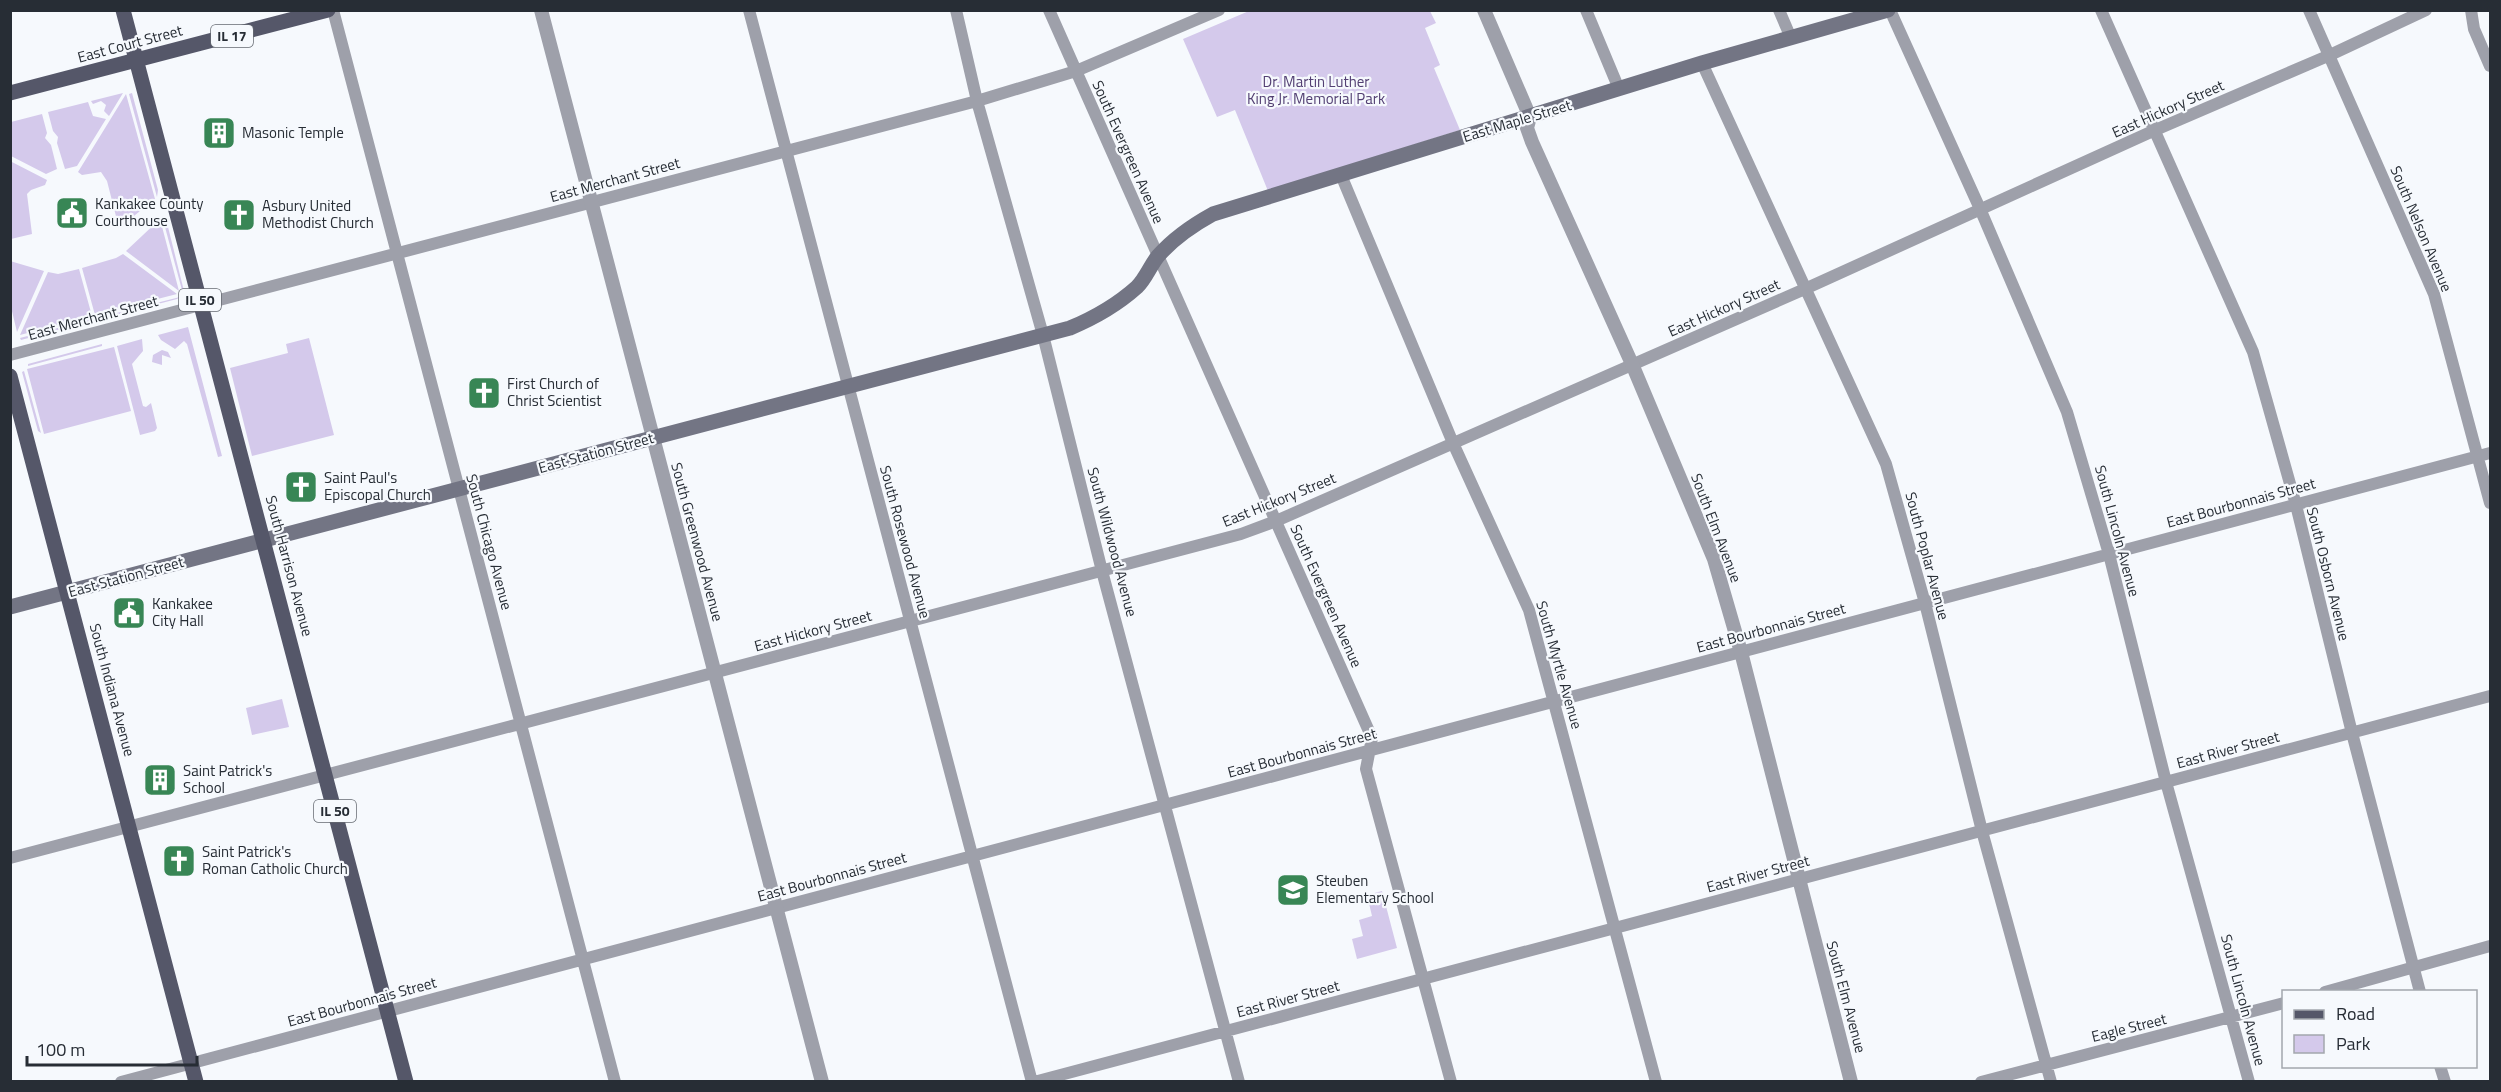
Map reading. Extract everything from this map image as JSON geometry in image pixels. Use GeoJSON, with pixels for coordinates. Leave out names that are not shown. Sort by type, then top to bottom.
{"type":"FeatureCollection","features":[{"type":"Feature","properties":{"kind":"main road","name":"IL 50"},"geometry":{"type":"LineString","coordinates":[[123,10],[137,61]]}},
{"type":"Feature","properties":{"kind":"main road","name":"East Court Street"},"geometry":{"type":"LineString","coordinates":[[10,93],[328,10]]}},
{"type":"Feature","properties":{"kind":"main road","name":"East Maple Street"},"geometry":{"type":"LineString","coordinates":[[1158,256],[1193,225],[1213,214],[1619,88],[1889,10]]}},
{"type":"Feature","properties":{"kind":"main road","name":"South Harrison Avenue"},"geometry":{"type":"LineString","coordinates":[[137,61],[406,1082]]}},
{"type":"Feature","properties":{"kind":"main road","name":"East Station Street"},"geometry":{"type":"LineString","coordinates":[[10,607],[653,438],[1089,320],[1108,309],[1139,285],[1158,256]]}},
{"type":"Feature","properties":{"kind":"main road","name":"South Indiana Avenue"},"geometry":{"type":"LineString","coordinates":[[10,376],[196,1082]]}},
{"type":"Feature","properties":{"kind":"street","name":"South Chicago Avenue"},"geometry":{"type":"LineString","coordinates":[[333,10],[615,1082]]}},
{"type":"Feature","properties":{"kind":"street","name":"South Greenwood Avenue"},"geometry":{"type":"LineString","coordinates":[[541,10],[822,1082]]}},
{"type":"Feature","properties":{"kind":"street","name":"South Rosewood Avenue"},"geometry":{"type":"LineString","coordinates":[[748,10],[1033,1082]]}},
{"type":"Feature","properties":{"kind":"street","name":"South Wildwood Avenue"},"geometry":{"type":"LineString","coordinates":[[956,10],[977,101],[1043,334],[1102,571],[1239,1082]]}},
{"type":"Feature","properties":{"kind":"street","name":"South Evergreen Avenue"},"geometry":{"type":"LineString","coordinates":[[1049,10],[1372,738],[1366,769],[1451,1082]]}},
{"type":"Feature","properties":{"kind":"street","name":"East Merchant Street"},"geometry":{"type":"LineString","coordinates":[[10,355],[977,101],[1076,71],[1219,10]]}},
{"type":"Feature","properties":{"kind":"street","name":"South Elm Avenue"},"geometry":{"type":"LineString","coordinates":[[1484,10],[1530,117],[1527,128],[1532,142],[1632,364],[1714,559],[1741,652],[1851,1082]]}},
{"type":"Feature","properties":{"kind":"street"},"geometry":{"type":"LineString","coordinates":[[1586,10],[1619,88]]}},
{"type":"Feature","properties":{"kind":"street"},"geometry":{"type":"LineString","coordinates":[[1779,10],[1791,38]]}},
{"type":"Feature","properties":{"kind":"street","name":"South Lincoln Avenue"},"geometry":{"type":"LineString","coordinates":[[1889,10],[1981,211],[2067,412],[2109,554],[2166,782],[2233,1017],[2249,1082]]}},
{"type":"Feature","properties":{"kind":"street","name":"South Osborn Avenue"},"geometry":{"type":"LineString","coordinates":[[2100,10],[2253,352],[2296,505],[2352,733],[2419,990]]}},
{"type":"Feature","properties":{"kind":"street","name":"South Nelson Avenue"},"geometry":{"type":"LineString","coordinates":[[2309,10],[2434,294],[2490,503]]}},
{"type":"Feature","properties":{"kind":"street","name":"East Hickory Street"},"geometry":{"type":"LineString","coordinates":[[10,858],[1241,534],[1276,521],[1807,288],[2426,10]]}},
{"type":"Feature","properties":{"kind":"street"},"geometry":{"type":"LineString","coordinates":[[2471,10],[2474,29],[2490,66]]}},
{"type":"Feature","properties":{"kind":"street","name":"South Poplar Avenue"},"geometry":{"type":"LineString","coordinates":[[1702,63],[1886,464],[1925,603],[1982,831],[2051,1082]]}},
{"type":"Feature","properties":{"kind":"street","name":"South Myrtle Avenue"},"geometry":{"type":"LineString","coordinates":[[1341,175],[1453,443],[1529,610],[1656,1082]]}},
{"type":"Feature","properties":{"kind":"street","name":"East Bourbonnais Street"},"geometry":{"type":"LineString","coordinates":[[121,1082],[2490,453]]}},
{"type":"Feature","properties":{"kind":"street","name":"East River Street"},"geometry":{"type":"LineString","coordinates":[[1033,1082],[2490,696]]}},
{"type":"Feature","properties":{"kind":"street"},"geometry":{"type":"LineString","coordinates":[[2332,990],[2490,946]]}},
{"type":"Feature","properties":{"kind":"street","name":"Eagle Street"},"geometry":{"type":"LineString","coordinates":[[1981,1082],[2282,1003]]}},
{"type":"Feature","properties":{"kind":"green space","name":"Dr. Martin Luther King Jr. Memorial Park"},"geometry":{"type":"Polygon","coordinates":[[[1249,11],[1430,11],[1436,23],[1425,28],[1440,65],[1434,68],[1460,130],[1268,191],[1235,110],[1217,117],[1183,39],[1249,11]]]}},
{"type":"Feature","properties":{"kind":"green space"},"geometry":{"type":"Polygon","coordinates":[[[123,93],[109,116],[104,111],[106,105],[101,101],[93,104],[91,101],[123,93]]]}},
{"type":"Feature","properties":{"kind":"green space"},"geometry":{"type":"Polygon","coordinates":[[[132,93],[158,190],[157,197],[129,94],[132,93]]]}},
{"type":"Feature","properties":{"kind":"green space"},"geometry":{"type":"Polygon","coordinates":[[[126,94],[155,199],[119,228],[107,181],[101,172],[82,175],[78,172],[126,94]]]}},
{"type":"Feature","properties":{"kind":"green space"},"geometry":{"type":"Polygon","coordinates":[[[88,102],[93,116],[106,119],[77,166],[65,169],[57,143],[58,137],[53,131],[48,112],[88,102]]]}},
{"type":"Feature","properties":{"kind":"green space"},"geometry":{"type":"Polygon","coordinates":[[[42,114],[47,133],[45,138],[51,145],[57,169],[46,174],[11,156],[11,122],[42,114]]]}},
{"type":"Feature","properties":{"kind":"green space"},"geometry":{"type":"Polygon","coordinates":[[[10,161],[47,180],[45,185],[27,194],[32,234],[11,239],[10,161]]]}},
{"type":"Feature","properties":{"kind":"green space"},"geometry":{"type":"Polygon","coordinates":[[[162,216],[166,219],[184,291],[182,290],[162,216]]]}},
{"type":"Feature","properties":{"kind":"green space"},"geometry":{"type":"Polygon","coordinates":[[[160,219],[179,291],[126,251],[160,219]]]}},
{"type":"Feature","properties":{"kind":"green space"},"geometry":{"type":"Polygon","coordinates":[[[123,254],[177,294],[95,315],[82,268],[123,254]]]}},
{"type":"Feature","properties":{"kind":"green space"},"geometry":{"type":"Polygon","coordinates":[[[10,261],[44,271],[17,332],[11,307],[10,261]]]}},
{"type":"Feature","properties":{"kind":"green space"},"geometry":{"type":"Polygon","coordinates":[[[79,269],[92,316],[20,335],[48,272],[58,274],[79,269]]]}},
{"type":"Feature","properties":{"kind":"green space"},"geometry":{"type":"Polygon","coordinates":[[[180,297],[177,299],[97,320],[97,318],[180,297]]]}},
{"type":"Feature","properties":{"kind":"green space"},"geometry":{"type":"Polygon","coordinates":[[[91,319],[92,321],[21,340],[20,338],[91,319]]]}},
{"type":"Feature","properties":{"kind":"green space"},"geometry":{"type":"Polygon","coordinates":[[[188,327],[222,456],[218,457],[187,344],[184,341],[175,349],[161,340],[158,335],[188,327]]]}},
{"type":"Feature","properties":{"kind":"green space"},"geometry":{"type":"Polygon","coordinates":[[[309,338],[334,435],[252,456],[230,368],[288,353],[286,344],[309,338]]]}},
{"type":"Feature","properties":{"kind":"green space"},"geometry":{"type":"Polygon","coordinates":[[[142,339],[143,351],[132,364],[143,406],[146,407],[151,403],[157,428],[155,431],[140,435],[117,346],[142,339]]]}},
{"type":"Feature","properties":{"kind":"green space"},"geometry":{"type":"Polygon","coordinates":[[[102,344],[102,346],[28,366],[28,364],[102,344]]]}},
{"type":"Feature","properties":{"kind":"green space"},"geometry":{"type":"Polygon","coordinates":[[[114,347],[131,411],[44,434],[27,369],[114,347]]]}},
{"type":"Feature","properties":{"kind":"green space"},"geometry":{"type":"Polygon","coordinates":[[[162,350],[168,352],[171,358],[162,355],[162,365],[152,362],[153,355],[162,350]]]}},
{"type":"Feature","properties":{"kind":"green space"},"geometry":{"type":"Polygon","coordinates":[[[24,371],[41,433],[38,431],[22,372],[24,371]]]}},
{"type":"Feature","properties":{"kind":"green space"},"geometry":{"type":"Polygon","coordinates":[[[282,699],[289,727],[252,735],[246,708],[282,699]]]}},
{"type":"Feature","properties":{"kind":"green space"},"geometry":{"type":"Polygon","coordinates":[[[1382,891],[1397,948],[1357,959],[1352,939],[1363,936],[1359,920],[1372,916],[1367,895],[1382,891]]]}},
{"type":"Feature","properties":{"kind":"place","name":"Masonic Temple"},"geometry":{"type":"Point","coordinates":[219,133]}},
{"type":"Feature","properties":{"kind":"place","name":"Kankakee County Courthouse"},"geometry":{"type":"Point","coordinates":[72,213]}},
{"type":"Feature","properties":{"kind":"place","name":"Asbury United Methodist Church"},"geometry":{"type":"Point","coordinates":[239,215]}},
{"type":"Feature","properties":{"kind":"place","name":"First Church of Christ Scientist"},"geometry":{"type":"Point","coordinates":[484,393]}},
{"type":"Feature","properties":{"kind":"place","name":"Saint Paul's Episcopal Church"},"geometry":{"type":"Point","coordinates":[301,487]}},
{"type":"Feature","properties":{"kind":"place","name":"Kankakee City Hall"},"geometry":{"type":"Point","coordinates":[129,613]}},
{"type":"Feature","properties":{"kind":"place","name":"Saint Patrick's School"},"geometry":{"type":"Point","coordinates":[160,780]}},
{"type":"Feature","properties":{"kind":"place","name":"Saint Patrick's Roman Catholic Church"},"geometry":{"type":"Point","coordinates":[179,861]}},
{"type":"Feature","properties":{"kind":"place","name":"Steuben Elementary School"},"geometry":{"type":"Point","coordinates":[1293,890]}}]}
